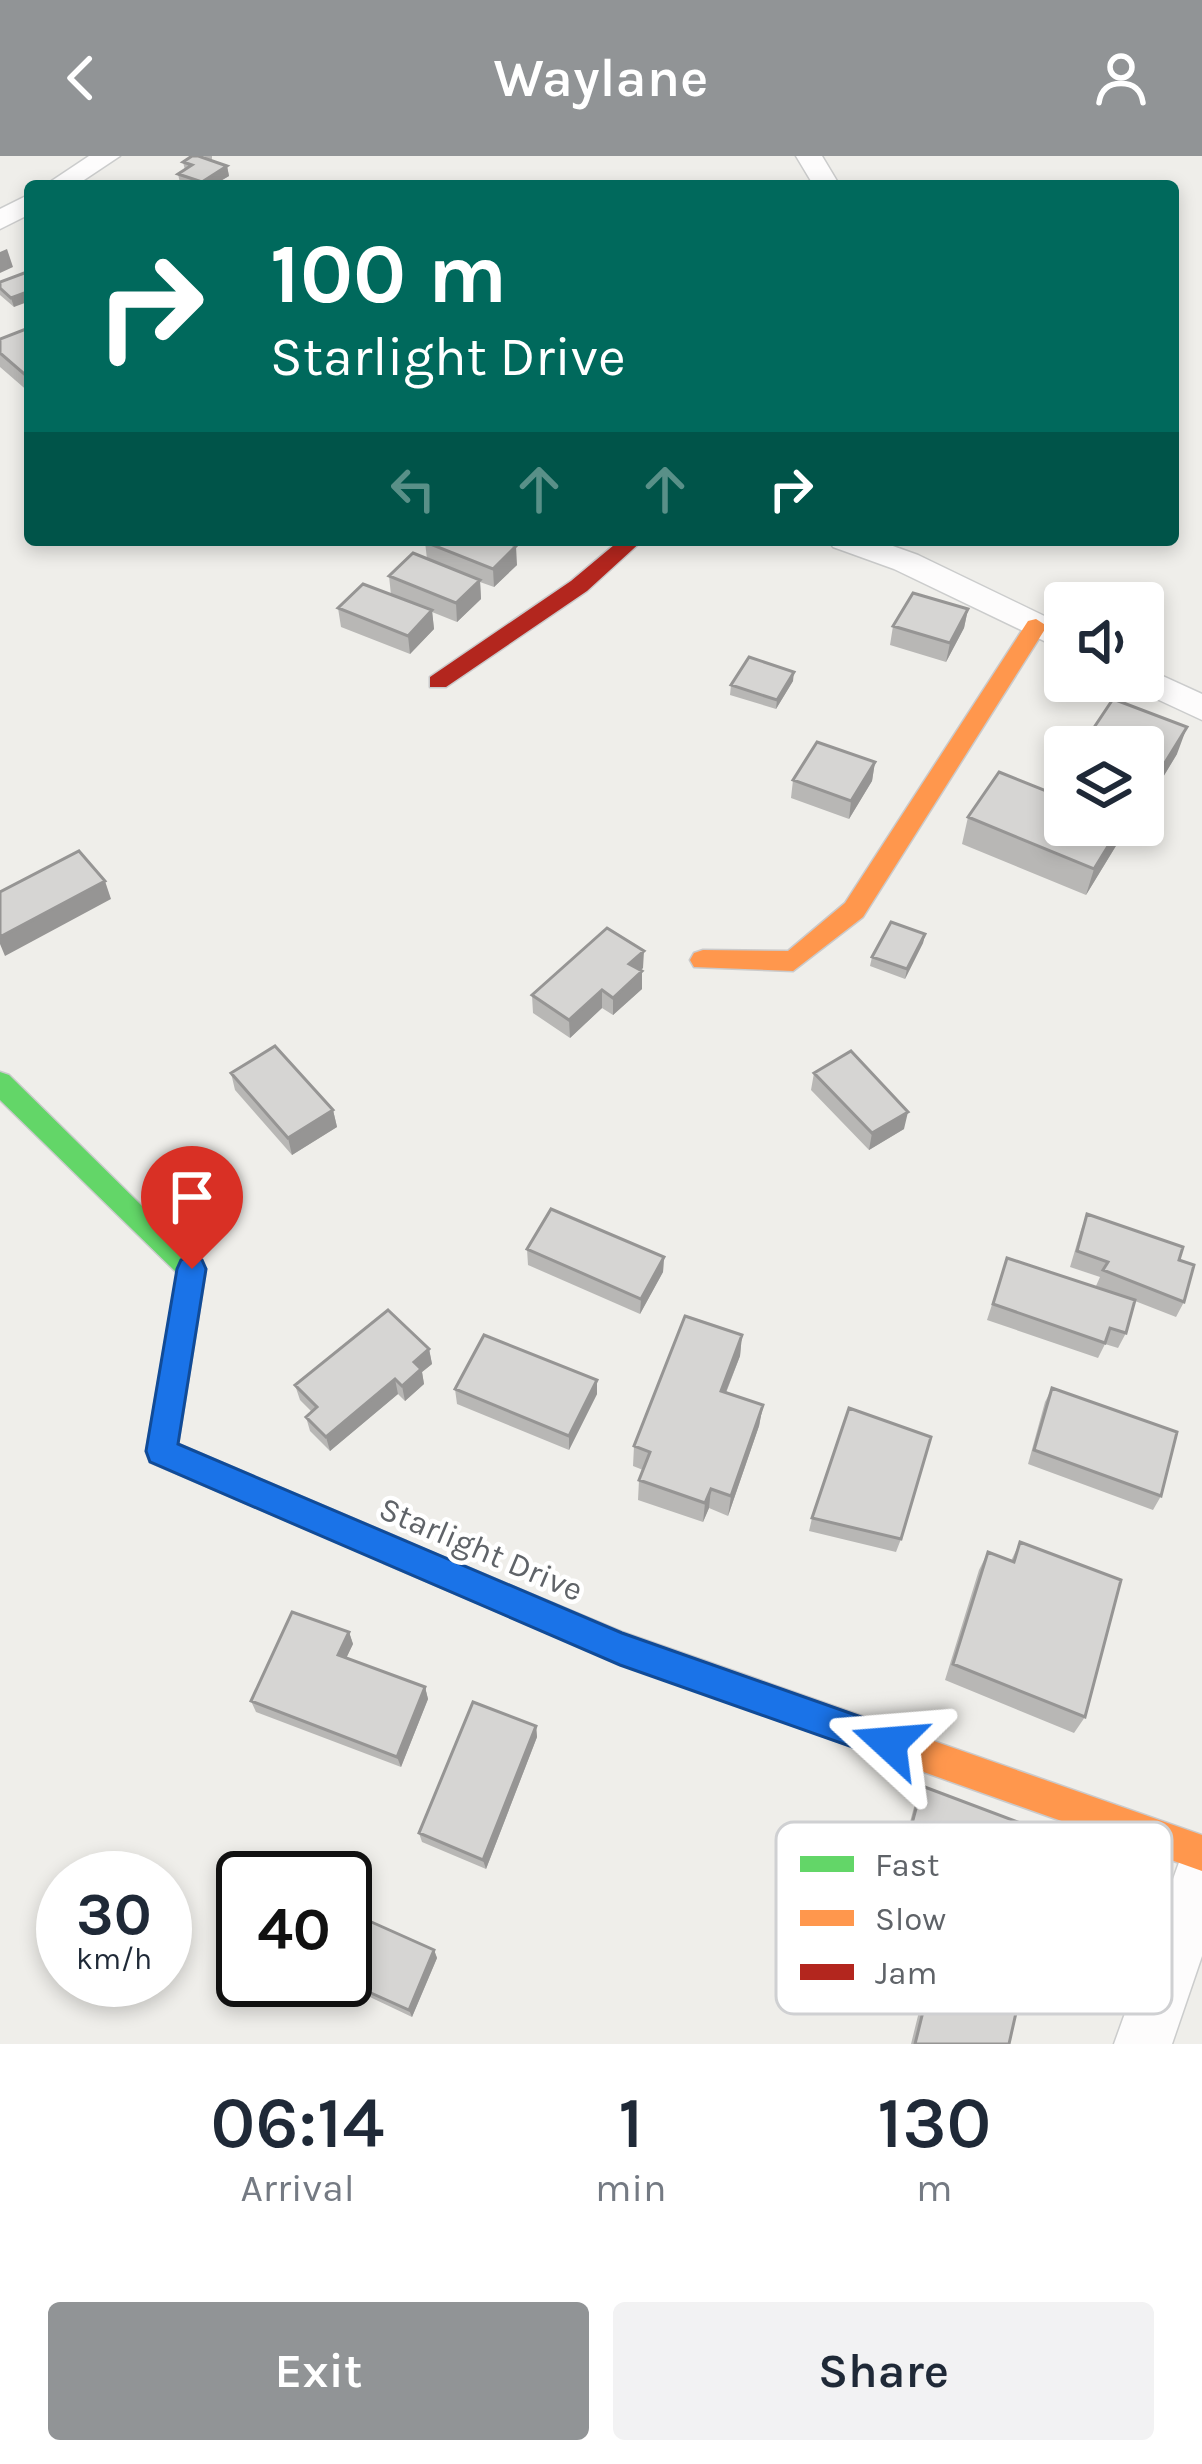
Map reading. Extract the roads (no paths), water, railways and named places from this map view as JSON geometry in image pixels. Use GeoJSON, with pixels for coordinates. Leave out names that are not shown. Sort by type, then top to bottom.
{"type":"FeatureCollection","features":[{"type":"Feature","properties":{"kind":"street"},"geometry":{"type":"LineString","coordinates":[[67,180],[106,156]]}},
{"type":"Feature","properties":{"kind":"street"},"geometry":{"type":"LineString","coordinates":[[438,682],[579,586],[626,546]]}},
{"type":"Feature","properties":{"kind":"street"},"geometry":{"type":"LineString","coordinates":[[861,546],[906,562],[1044,630]]}},
{"type":"Feature","properties":{"kind":"street"},"geometry":{"type":"LineString","coordinates":[[703,959],[793,961],[854,910],[1044,641]]}},
{"type":"Feature","properties":{"kind":"street"},"geometry":{"type":"LineString","coordinates":[[1164,689],[1202,708]]}},
{"type":"Feature","properties":{"kind":"street","name":"Starlight Drive"},"geometry":{"type":"LineString","coordinates":[[0,1083],[192,1269],[161,1451],[620,1648],[1114,1822]]}},
{"type":"Feature","properties":{"kind":"street","name":"Starlight Drive"},"geometry":{"type":"LineString","coordinates":[[1172,1842],[1202,1853]]}},
{"type":"Feature","properties":{"kind":"street"},"geometry":{"type":"LineString","coordinates":[[1172,1960],[1202,1874]]}},
{"type":"Feature","properties":{"kind":"street"},"geometry":{"type":"LineString","coordinates":[[1143,2044],[1153,2014]]}}]}
